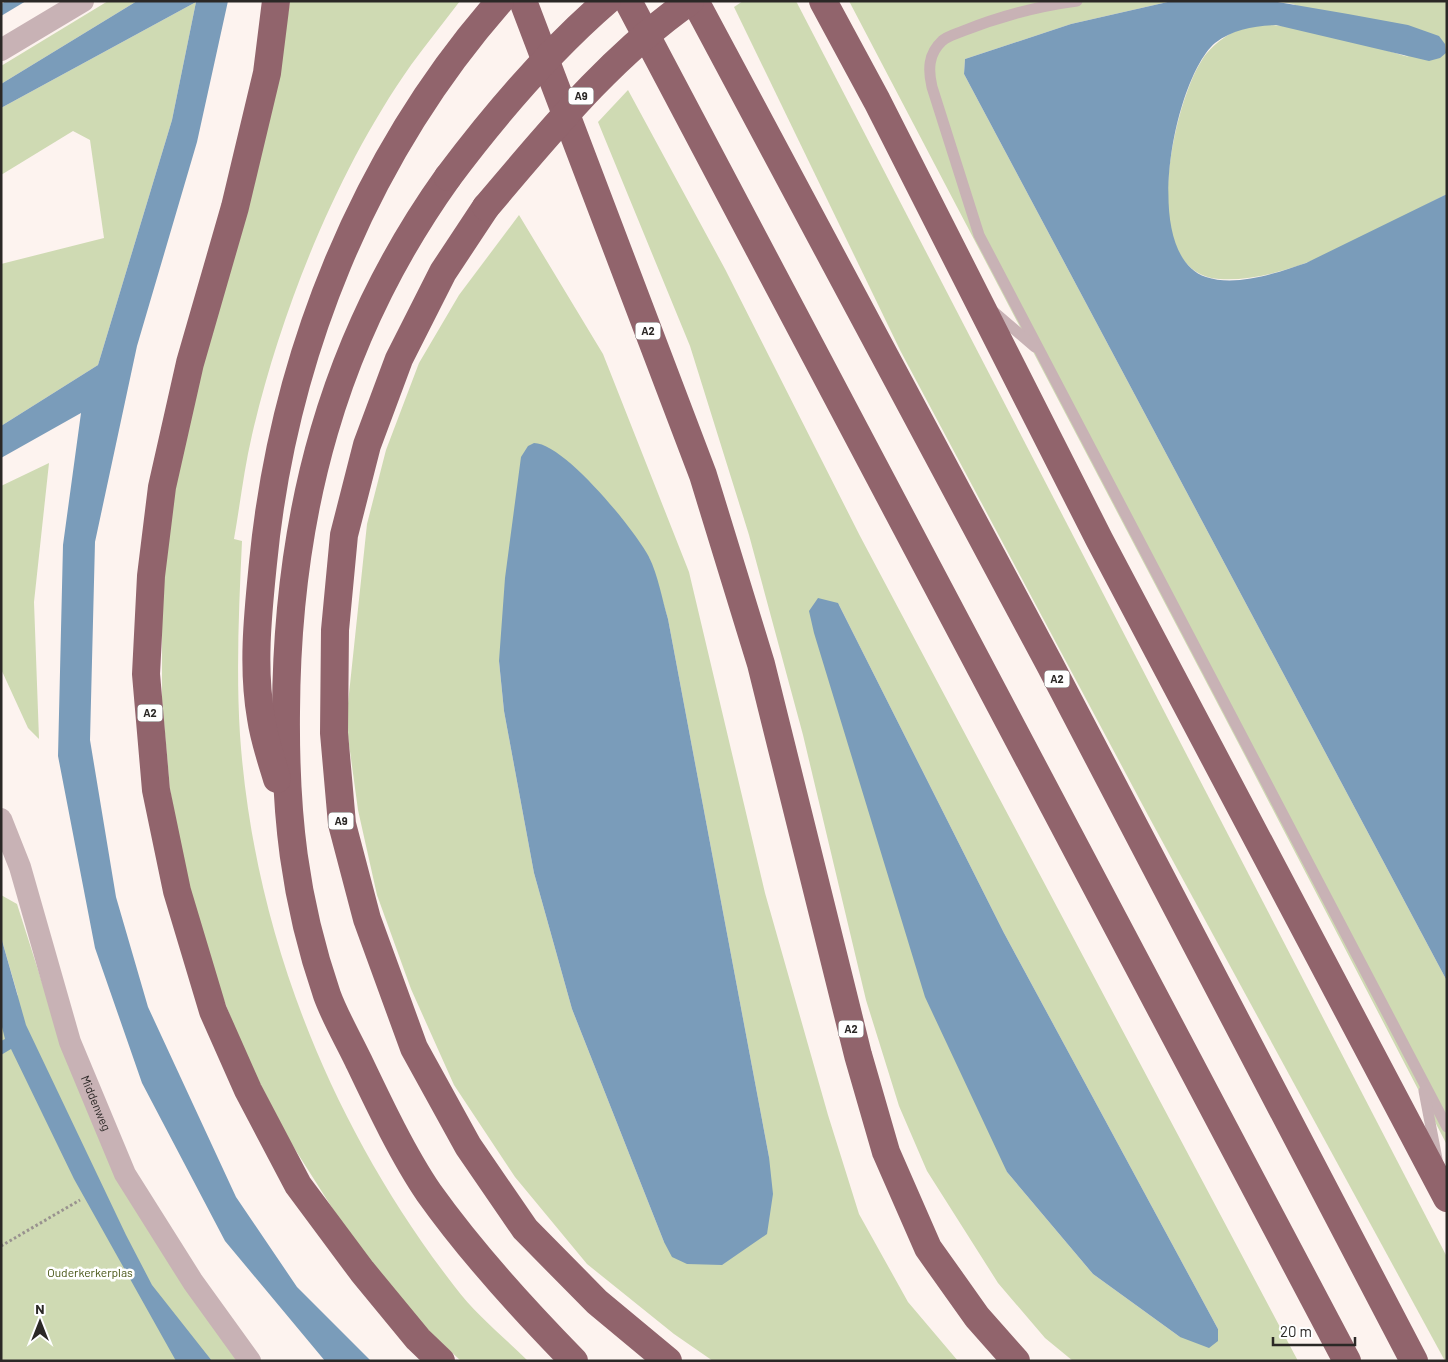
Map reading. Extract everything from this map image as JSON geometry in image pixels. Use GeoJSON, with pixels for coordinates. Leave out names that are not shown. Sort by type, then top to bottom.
{"type":"FeatureCollection","features":[{"type":"Feature","properties":{"kind":"highway","name":"A2"},"geometry":{"type":"LineString","coordinates":[[276,1],[267,73],[235,207],[190,363],[162,487],[151,576],[146,674],[156,790],[177,892],[213,1012],[248,1090],[298,1184],[362,1271],[418,1339],[441,1361]]}},
{"type":"Feature","properties":{"kind":"highway"},"geometry":{"type":"LineString","coordinates":[[287,811],[264,736],[258,681],[257,632],[267,526],[275,472],[299,370],[326,287],[366,202],[403,136],[438,82],[500,1]]}},
{"type":"Feature","properties":{"kind":"highway","name":"A2"},"geometry":{"type":"LineString","coordinates":[[523,1],[703,475],[761,664],[858,1055],[886,1152],[928,1248],[977,1318],[1016,1361]]}},
{"type":"Feature","properties":{"kind":"highway"},"geometry":{"type":"LineString","coordinates":[[574,1361],[521,1307],[428,1192],[379,1104],[328,998],[301,906],[287,811],[286,678],[291,591],[305,502],[336,393],[364,322],[403,244],[448,177],[509,99],[569,36],[607,1]]}},
{"type":"Feature","properties":{"kind":"highway"},"geometry":{"type":"LineString","coordinates":[[628,1],[1347,1361]]}},
{"type":"Feature","properties":{"kind":"highway","name":"A9"},"geometry":{"type":"LineString","coordinates":[[668,1361],[597,1302],[525,1229],[468,1146],[414,1048],[367,919],[342,824],[334,733],[336,630],[344,535],[367,445],[399,359],[443,272],[486,207],[574,103],[654,27],[690,1]]}},
{"type":"Feature","properties":{"kind":"highway","name":"A2"},"geometry":{"type":"LineString","coordinates":[[695,1],[1048,663],[1414,1361]]}},
{"type":"Feature","properties":{"kind":"highway"},"geometry":{"type":"LineString","coordinates":[[823,1],[980,300],[1100,539],[1445,1194]]}},
{"type":"Feature","properties":{"kind":"street"},"geometry":{"type":"LineString","coordinates":[[1,50],[83,1]]}},
{"type":"Feature","properties":{"kind":"street","name":"Middenweg"},"geometry":{"type":"LineString","coordinates":[[1,819],[20,867],[70,1042],[125,1174],[194,1282],[250,1361]]}},
{"type":"Feature","properties":{"kind":"lane"},"geometry":{"type":"LineString","coordinates":[[1077,1],[991,20],[943,40],[935,50],[930,61],[929,74],[932,87],[979,235],[1447,1127]]}},
{"type":"Feature","properties":{"kind":"lane"},"geometry":{"type":"LineString","coordinates":[[980,300],[1040,352]]}},
{"type":"Feature","properties":{"kind":"lane"},"geometry":{"type":"LineString","coordinates":[[1422,1079],[1445,1194]]}},
{"type":"Feature","properties":{"kind":"path"},"geometry":{"type":"LineString","coordinates":[[1,1246],[80,1200]]}},
{"type":"Feature","properties":{"kind":"green space"},"geometry":{"type":"Polygon","coordinates":[[[108,1],[137,1],[1,84],[1,66],[108,1]]]}},
{"type":"Feature","properties":{"kind":"green space"},"geometry":{"type":"Polygon","coordinates":[[[290,1],[460,1],[411,65],[384,106],[336,195],[296,291],[264,388],[249,448],[234,539],[242,541],[238,686],[240,735],[248,810],[262,884],[282,956],[307,1027],[337,1095],[371,1162],[411,1226],[455,1287],[481,1316],[528,1361],[461,1361],[416,1319],[350,1236],[291,1143],[245,1055],[211,966],[184,871],[170,789],[162,700],[162,606],[169,520],[186,431],[279,72],[290,1]]]}},
{"type":"Feature","properties":{"kind":"green space"},"geometry":{"type":"Polygon","coordinates":[[[743,1],[796,1],[1447,1257],[1447,1361],[1445,1361],[1149,817],[901,352],[734,7],[743,1]]]}},
{"type":"Feature","properties":{"kind":"green space"},"geometry":{"type":"Polygon","coordinates":[[[849,1],[1172,1],[1071,24],[965,59],[964,74],[1447,981],[1447,1145],[1244,754],[849,1]]]}},
{"type":"Feature","properties":{"kind":"green space"},"geometry":{"type":"Polygon","coordinates":[[[1272,1],[1447,1],[1447,194],[1366,236],[1306,263],[1247,278],[1219,279],[1193,270],[1177,248],[1169,219],[1168,184],[1172,147],[1191,82],[1206,54],[1217,43],[1236,31],[1250,26],[1266,25],[1307,30],[1409,57],[1293,4],[1272,1]]]}},
{"type":"Feature","properties":{"kind":"green space"},"geometry":{"type":"Polygon","coordinates":[[[196,2],[172,120],[98,365],[1,426],[1,264],[104,238],[90,140],[73,131],[1,175],[1,108],[196,2]]]}},
{"type":"Feature","properties":{"kind":"green space"},"geometry":{"type":"Polygon","coordinates":[[[628,90],[725,269],[860,536],[1298,1361],[1073,1361],[1045,1338],[998,1283],[927,1171],[899,1106],[866,1000],[803,735],[749,535],[690,346],[598,122],[628,90]],[[838,603],[1007,1172],[1093,1274],[1180,1337],[1218,1329],[1004,933],[838,603]]]}},
{"type":"Feature","properties":{"kind":"green space"},"geometry":{"type":"Polygon","coordinates":[[[519,215],[603,354],[689,572],[765,893],[828,1115],[859,1214],[908,1302],[958,1361],[713,1361],[674,1334],[587,1264],[515,1177],[454,1085],[411,989],[377,895],[358,810],[346,722],[367,524],[386,450],[419,363],[459,295],[519,215]],[[649,557],[499,661],[504,711],[534,873],[572,1009],[664,1242],[769,1157],[668,619],[649,557]]]}},
{"type":"Feature","properties":{"kind":"green space"},"geometry":{"type":"Polygon","coordinates":[[[49,463],[34,602],[39,739],[28,728],[1,669],[1,486],[49,463]]]}},
{"type":"Feature","properties":{"kind":"green space","name":"Ouderkerkerplas"},"geometry":{"type":"Polygon","coordinates":[[[1,895],[17,904],[69,1067],[238,1361],[1,1361],[1,971],[18,996],[1,937],[1,895]]]}},
{"type":"Feature","properties":{"kind":"water"},"geometry":{"type":"Polygon","coordinates":[[[6,1],[26,1],[1,16],[1,4],[6,1]]]}},
{"type":"Feature","properties":{"kind":"water"},"geometry":{"type":"Polygon","coordinates":[[[137,1],[228,1],[197,142],[137,346],[95,542],[90,740],[116,897],[148,1007],[236,1197],[297,1287],[371,1361],[325,1361],[225,1241],[142,1083],[95,948],[58,756],[63,545],[81,413],[1,458],[1,426],[98,365],[172,120],[196,2],[1,108],[1,84],[137,1]]]}},
{"type":"Feature","properties":{"kind":"water"},"geometry":{"type":"Polygon","coordinates":[[[1172,1],[1272,1],[1408,25],[1439,36],[1445,44],[1446,53],[1440,58],[1429,61],[1276,25],[1244,29],[1222,38],[1215,43],[1200,62],[1187,91],[1176,127],[1170,165],[1169,203],[1173,236],[1185,262],[1206,277],[1218,280],[1243,280],[1306,263],[1447,194],[1447,981],[964,74],[965,59],[1071,24],[1172,1]]]}},
{"type":"Feature","properties":{"kind":"water"},"geometry":{"type":"Polygon","coordinates":[[[534,443],[547,447],[563,457],[580,472],[598,490],[629,528],[652,564],[668,619],[769,1157],[773,1194],[767,1234],[722,1265],[687,1264],[672,1257],[664,1242],[572,1009],[534,873],[504,711],[499,661],[505,578],[521,457],[528,446],[534,443]]]}},
{"type":"Feature","properties":{"kind":"water"},"geometry":{"type":"Polygon","coordinates":[[[818,598],[838,603],[1004,933],[1218,1329],[1218,1341],[1209,1348],[1180,1337],[1093,1274],[1007,1172],[925,997],[814,633],[809,611],[818,598]]]}},
{"type":"Feature","properties":{"kind":"water"},"geometry":{"type":"Polygon","coordinates":[[[1,937],[26,1025],[126,1235],[152,1285],[212,1361],[176,1361],[74,1179],[11,1049],[1,1055],[1,1041],[5,1039],[1,1023],[1,937]]]}}]}
